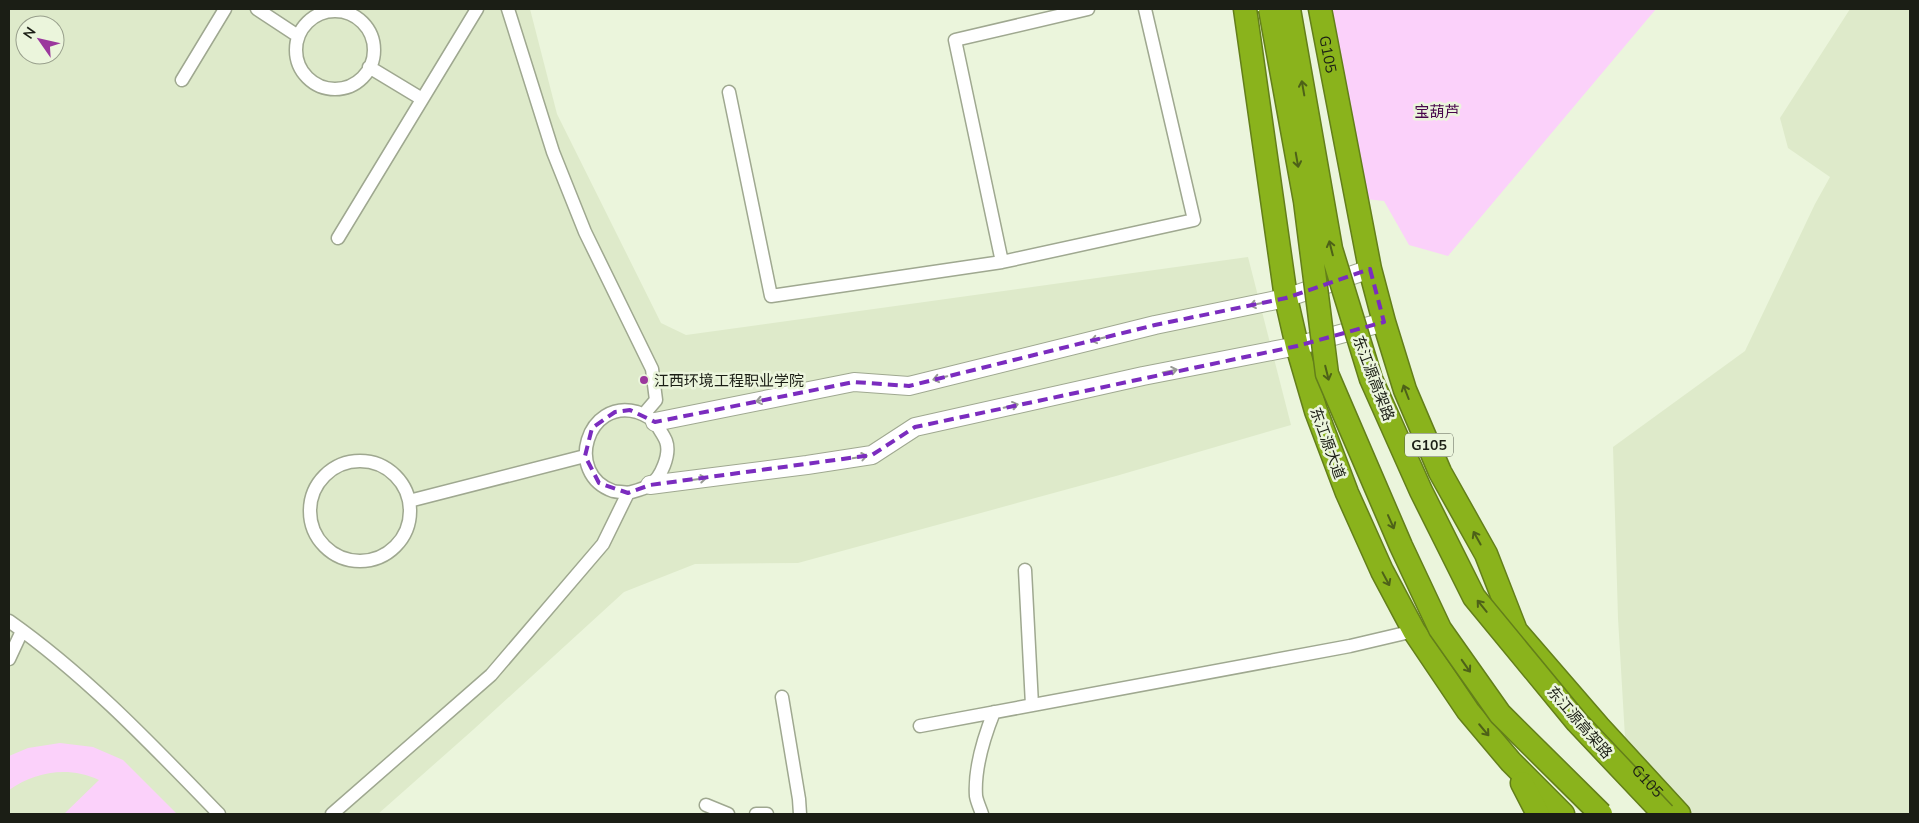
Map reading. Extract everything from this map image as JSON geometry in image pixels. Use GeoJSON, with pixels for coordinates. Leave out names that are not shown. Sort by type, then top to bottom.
{"type":"FeatureCollection","features":[{"type":"Feature","properties":{"kind":"highway","name":"东江源大道"},"geometry":{"type":"LineString","coordinates":[[1245,9],[1286,298],[1297,346],[1316,411],[1347,494],[1382,571],[1414,631],[1468,711],[1511,762],[1563,814]]}},
{"type":"Feature","properties":{"kind":"highway"},"geometry":{"type":"LineString","coordinates":[[1256,9],[1274,115],[1279,243]]}},
{"type":"Feature","properties":{"kind":"highway"},"geometry":{"type":"LineString","coordinates":[[1270,9],[1305,201],[1326,374],[1401,546],[1440,628],[1500,714],[1601,814]]}},
{"type":"Feature","properties":{"kind":"highway","name":"东江源高架路"},"geometry":{"type":"LineString","coordinates":[[1289,9],[1331,248],[1371,379],[1421,491],[1474,597],[1577,722],[1664,814]]}},
{"type":"Feature","properties":{"kind":"highway"},"geometry":{"type":"LineString","coordinates":[[1307,9],[1326,117],[1352,178]]}},
{"type":"Feature","properties":{"kind":"highway","name":"G105"},"geometry":{"type":"LineString","coordinates":[[1320,9],[1370,269],[1405,390],[1440,472],[1486,554],[1516,631],[1599,727],[1679,814]]}},
{"type":"Feature","properties":{"kind":"highway"},"geometry":{"type":"LineString","coordinates":[[1511,762],[1538,814]]}},
{"type":"Feature","properties":{"kind":"street"},"geometry":{"type":"LineString","coordinates":[[182,80],[226,9]]}},
{"type":"Feature","properties":{"kind":"street"},"geometry":{"type":"LineString","coordinates":[[257,9],[298,36]]}},
{"type":"Feature","properties":{"kind":"street"},"geometry":{"type":"LineString","coordinates":[[338,238],[477,9]]}},
{"type":"Feature","properties":{"kind":"street"},"geometry":{"type":"LineString","coordinates":[[508,9],[553,152],[585,232],[652,369],[656,400],[650,418]]}},
{"type":"Feature","properties":{"kind":"street"},"geometry":{"type":"LineString","coordinates":[[1002,262],[955,40],[1088,9]]}},
{"type":"Feature","properties":{"kind":"street"},"geometry":{"type":"LineString","coordinates":[[729,92],[770,296],[1002,262],[1194,220],[1144,9]]}},
{"type":"Feature","properties":{"kind":"street"},"geometry":{"type":"LineString","coordinates":[[1328,9],[1352,146]]}},
{"type":"Feature","properties":{"kind":"street"},"geometry":{"type":"LineString","coordinates":[[342,11],[350,14],[365,25],[373,41],[373,59],[364,75],[350,85],[341,88],[323,87],[308,78],[302,71],[296,54],[298,36],[308,21],[324,12],[342,11]]}},
{"type":"Feature","properties":{"kind":"street"},"geometry":{"type":"LineString","coordinates":[[369,67],[422,99]]}},
{"type":"Feature","properties":{"kind":"street"},"geometry":{"type":"LineString","coordinates":[[1370,269],[1286,298],[1155,325],[909,386],[854,382],[650,418],[630,410],[615,412],[602,418],[592,428],[586,442],[585,456],[590,471],[599,483],[613,491],[628,493],[650,485],[872,455],[915,427],[1143,376],[1297,346],[1384,322]]}},
{"type":"Feature","properties":{"kind":"street"},"geometry":{"type":"LineString","coordinates":[[650,418],[667,443],[665,466],[650,485]]}},
{"type":"Feature","properties":{"kind":"street"},"geometry":{"type":"LineString","coordinates":[[409,501],[585,456]]}},
{"type":"Feature","properties":{"kind":"street"},"geometry":{"type":"LineString","coordinates":[[354,462],[373,463],[390,471],[402,484],[409,501],[410,510],[407,529],[398,544],[383,556],[366,561],[347,560],[330,552],[318,539],[311,522],[313,494],[322,478],[337,467],[354,462]]}},
{"type":"Feature","properties":{"kind":"street"},"geometry":{"type":"LineString","coordinates":[[332,814],[491,675],[603,544],[628,493]]}},
{"type":"Feature","properties":{"kind":"street"},"geometry":{"type":"LineString","coordinates":[[1025,570],[1032,705]]}},
{"type":"Feature","properties":{"kind":"street"},"geometry":{"type":"LineString","coordinates":[[9,621],[76,674],[153,744],[219,814]]}},
{"type":"Feature","properties":{"kind":"street"},"geometry":{"type":"LineString","coordinates":[[9,658],[22,631]]}},
{"type":"Feature","properties":{"kind":"street"},"geometry":{"type":"LineString","coordinates":[[920,726],[1350,646],[1414,631]]}},
{"type":"Feature","properties":{"kind":"street"},"geometry":{"type":"LineString","coordinates":[[782,698],[800,799],[800,814]]}},
{"type":"Feature","properties":{"kind":"street"},"geometry":{"type":"LineString","coordinates":[[982,814],[976,797],[978,764],[986,731],[994,712]]}},
{"type":"Feature","properties":{"kind":"street"},"geometry":{"type":"LineString","coordinates":[[706,805],[728,814]]}},
{"type":"Feature","properties":{"kind":"street"},"geometry":{"type":"LineString","coordinates":[[756,814],[767,814]]}},
{"type":"Feature","properties":{"kind":"highlighted area"},"geometry":{"type":"Polygon","coordinates":[[[1370,269],[1384,322],[1297,346],[915,427],[872,455],[650,485],[628,493],[599,483],[585,456],[592,428],[615,412],[630,410],[655,422],[854,382],[909,386],[1155,325],[1286,298],[1370,269]]]}},
{"type":"Feature","properties":{"kind":"shaded area","name":"江西环境工程职业学院"},"geometry":{"type":"Polygon","coordinates":[[[9,9],[530,9],[557,114],[661,323],[686,335],[1248,257],[1291,425],[1116,476],[798,563],[695,564],[624,592],[378,814],[9,814],[9,9]]]}},
{"type":"Feature","properties":{"kind":"shaded area"},"geometry":{"type":"Polygon","coordinates":[[[1850,9],[1910,9],[1910,814],[1666,814],[1627,771],[1618,618],[1613,447],[1745,351],[1815,204],[1830,177],[1788,148],[1780,118],[1850,9]]]}},
{"type":"Feature","properties":{"kind":"green space","name":"宝葫芦"},"geometry":{"type":"Polygon","coordinates":[[[1318,9],[1656,9],[1448,256],[1409,245],[1384,201],[1347,197],[1318,9]]]}},
{"type":"Feature","properties":{"kind":"green space"},"geometry":{"type":"Polygon","coordinates":[[[60,743],[93,747],[123,760],[177,814],[64,814],[99,780],[76,773],[64,772],[41,775],[30,778],[9,790],[9,756],[28,748],[60,743]]]}},
{"type":"Feature","properties":{"kind":"place","name":"江西环境工程职业学院"},"geometry":{"type":"Point","coordinates":[644,380]}}]}
